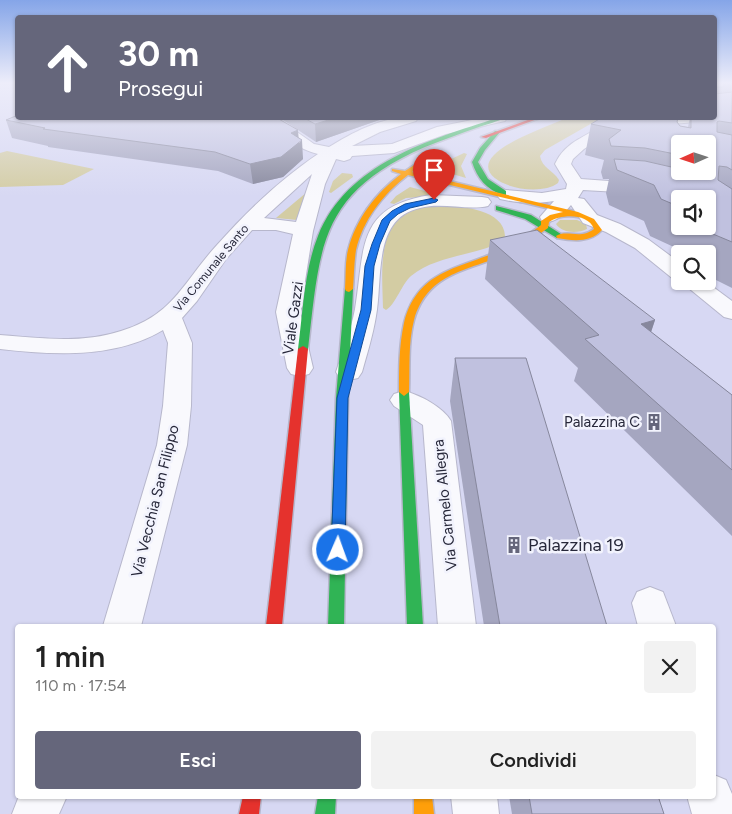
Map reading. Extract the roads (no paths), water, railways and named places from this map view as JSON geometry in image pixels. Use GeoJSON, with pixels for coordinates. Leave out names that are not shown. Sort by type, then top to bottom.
{"type":"FeatureCollection","features":[{"type":"Feature","properties":{"kind":"main road","name":"Viale Gazzi"},"geometry":{"type":"LineString","coordinates":[[274,624],[300,368],[318,250],[324,230],[343,200],[367,177],[407,153],[499,123],[514,121]]}},
{"type":"Feature","properties":{"kind":"main road","name":"Viale Gazzi"},"geometry":{"type":"LineString","coordinates":[[474,140],[499,123]]}},
{"type":"Feature","properties":{"kind":"main road"},"geometry":{"type":"LineString","coordinates":[[499,123],[475,162],[479,176],[485,182],[496,201],[544,246]]}},
{"type":"Feature","properties":{"kind":"main road"},"geometry":{"type":"LineString","coordinates":[[336,624],[342,398],[352,252],[355,236],[373,205],[419,163],[436,155]]}},
{"type":"Feature","properties":{"kind":"main road"},"geometry":{"type":"LineString","coordinates":[[383,167],[433,180],[550,217],[584,224]]}},
{"type":"Feature","properties":{"kind":"main road"},"geometry":{"type":"LineString","coordinates":[[433,180],[496,201],[528,217],[550,217]]}},
{"type":"Feature","properties":{"kind":"main road"},"geometry":{"type":"LineString","coordinates":[[550,217],[553,233],[560,236],[584,224]]}},
{"type":"Feature","properties":{"kind":"main road"},"geometry":{"type":"LineString","coordinates":[[415,624],[404,400],[408,324],[417,299],[432,282],[452,270],[506,251],[533,235],[550,217]]}},
{"type":"Feature","properties":{"kind":"main road"},"geometry":{"type":"LineString","coordinates":[[568,250],[584,224]]}},
{"type":"Feature","properties":{"kind":"main road"},"geometry":{"type":"LineString","coordinates":[[432,282],[490,270]]}},
{"type":"Feature","properties":{"kind":"main road"},"geometry":{"type":"LineString","coordinates":[[249,814],[252,799]]}},
{"type":"Feature","properties":{"kind":"main road"},"geometry":{"type":"LineString","coordinates":[[326,814],[327,799]]}},
{"type":"Feature","properties":{"kind":"main road"},"geometry":{"type":"LineString","coordinates":[[423,799],[424,814]]}},
{"type":"Feature","properties":{"kind":"street"},"geometry":{"type":"LineString","coordinates":[[272,121],[309,147],[383,167]]}},
{"type":"Feature","properties":{"kind":"street","name":"Via Comunale Santo"},"geometry":{"type":"LineString","coordinates":[[0,342],[56,347],[95,344],[144,330],[170,316],[191,293],[210,266],[270,202],[331,152],[363,134],[402,121]]}},
{"type":"Feature","properties":{"kind":"street"},"geometry":{"type":"LineString","coordinates":[[669,121],[624,124],[602,132],[567,154],[563,164],[575,189],[584,224],[613,228],[642,244],[671,266]]}},
{"type":"Feature","properties":{"kind":"street"},"geometry":{"type":"LineString","coordinates":[[680,135],[684,121]]}},
{"type":"Feature","properties":{"kind":"street"},"geometry":{"type":"LineString","coordinates":[[331,152],[394,148],[442,130],[499,123]]}},
{"type":"Feature","properties":{"kind":"street"},"geometry":{"type":"LineString","coordinates":[[300,368],[288,312],[303,231],[316,184],[331,152]]}},
{"type":"Feature","properties":{"kind":"street"},"geometry":{"type":"LineString","coordinates":[[342,398],[366,310],[370,266],[376,244],[386,220],[401,209],[422,202],[444,200],[496,201],[542,198],[575,189],[636,188],[671,197]]}},
{"type":"Feature","properties":{"kind":"street"},"geometry":{"type":"LineString","coordinates":[[550,217],[575,189]]}},
{"type":"Feature","properties":{"kind":"street"},"geometry":{"type":"LineString","coordinates":[[247,225],[274,223],[293,226],[303,231]]}},
{"type":"Feature","properties":{"kind":"street"},"geometry":{"type":"LineString","coordinates":[[703,290],[732,312]]}},
{"type":"Feature","properties":{"kind":"street","name":"Via Vecchia San Filippo"},"geometry":{"type":"LineString","coordinates":[[123,624],[172,445],[177,406],[180,343],[170,316]]}},
{"type":"Feature","properties":{"kind":"street","name":"Via Carmelo Allegra"},"geometry":{"type":"LineString","coordinates":[[404,400],[436,421],[457,624]]}},
{"type":"Feature","properties":{"kind":"street"},"geometry":{"type":"LineString","coordinates":[[35,814],[42,799]]}},
{"type":"Feature","properties":{"kind":"street"},"geometry":{"type":"LineString","coordinates":[[474,799],[476,814]]}},
{"type":"Feature","properties":{"kind":"street"},"geometry":{"type":"LineString","coordinates":[[711,799],[716,814]]}},
{"type":"Feature","properties":{"kind":"place","name":"Palazzina C"},"geometry":{"type":"Point","coordinates":[654,422]}},
{"type":"Feature","properties":{"kind":"place","name":"Palazzina 19"},"geometry":{"type":"Point","coordinates":[514,545]}}]}
